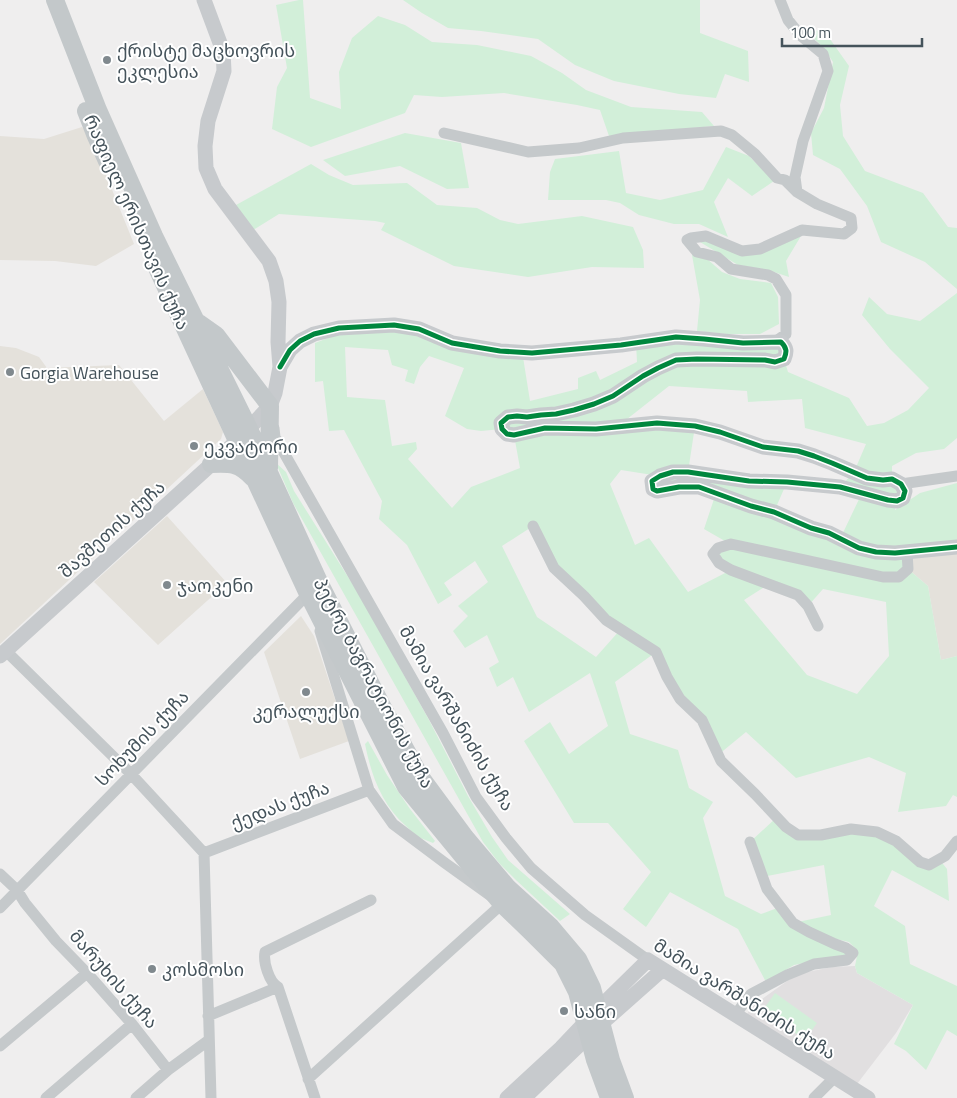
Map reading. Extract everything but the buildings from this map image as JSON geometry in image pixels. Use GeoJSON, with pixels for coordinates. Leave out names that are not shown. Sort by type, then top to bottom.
{"type":"FeatureCollection","features":[{"type":"Feature","properties":{"kind":"main road","name":"რაფიელ ერისთავის ქუჩა"},"geometry":{"type":"LineString","coordinates":[[43,0],[95,134],[243,435]]}},
{"type":"Feature","properties":{"kind":"main road","name":"რაფიელ ერისთავის ქუჩა"},"geometry":{"type":"LineString","coordinates":[[55,0],[98,110],[154,236],[196,321],[243,435]]}},
{"type":"Feature","properties":{"kind":"main road"},"geometry":{"type":"LineString","coordinates":[[196,321],[216,335],[270,406],[263,479],[236,465],[228,463],[211,464]]}},
{"type":"Feature","properties":{"kind":"main road","name":"პეტრე ბაგრატიონის ქუჩა"},"geometry":{"type":"LineString","coordinates":[[243,435],[263,479],[308,594],[406,787],[502,904],[563,964],[612,1060],[625,1098]]}},
{"type":"Feature","properties":{"kind":"main road","name":"პეტრე ბაგრატიონის ქუჩა"},"geometry":{"type":"LineString","coordinates":[[263,479],[420,776],[465,837],[508,888],[551,927],[578,960],[592,988],[595,1060],[608,1098]]}},
{"type":"Feature","properties":{"kind":"street"},"geometry":{"type":"LineString","coordinates":[[204,0],[223,51],[224,71],[208,121],[205,146],[206,168],[215,189],[269,261],[276,282],[279,302],[278,342],[280,367],[275,393],[270,406]]}},
{"type":"Feature","properties":{"kind":"street"},"geometry":{"type":"LineString","coordinates":[[780,0],[788,20],[800,35],[823,54],[828,71],[803,141],[795,177],[797,192]]}},
{"type":"Feature","properties":{"kind":"street"},"geometry":{"type":"LineString","coordinates":[[444,134],[528,152],[579,148],[623,138],[669,134],[721,132],[732,135],[755,154],[777,178],[785,180],[797,192],[816,204],[851,218],[852,228],[844,234],[802,230],[760,249],[742,251],[706,236],[687,240],[697,252],[717,257],[731,269],[768,275],[776,279],[786,295],[786,334],[775,342]]}},
{"type":"Feature","properties":{"kind":"street"},"geometry":{"type":"LineString","coordinates":[[280,367],[290,350],[300,341],[314,334],[338,328],[394,325],[419,329],[452,342],[500,351],[532,353],[621,345],[676,337],[743,344],[781,342],[785,347],[786,354],[784,359],[775,362],[765,360],[676,360],[643,376],[614,396],[574,410],[556,414],[508,417],[501,423],[502,429],[507,434],[514,435],[545,428],[596,429],[658,423],[695,426],[763,447],[798,451],[867,478],[892,479],[901,484],[905,491],[903,498],[898,501],[881,499],[840,487],[749,481],[688,472],[673,472],[660,476],[652,481],[653,489],[657,491],[688,486],[699,487],[751,506],[774,512],[811,528],[829,533],[859,548],[876,552],[894,553],[957,547]]}},
{"type":"Feature","properties":{"kind":"street","name":"შავშეთის ქუჩა"},"geometry":{"type":"LineString","coordinates":[[3,653],[243,435],[270,406]]}},
{"type":"Feature","properties":{"kind":"street","name":"მამია ვარშანიძის ქუჩა"},"geometry":{"type":"LineString","coordinates":[[270,406],[276,437],[438,724],[476,796],[506,838],[531,868],[585,915],[662,970],[868,1098]]}},
{"type":"Feature","properties":{"kind":"street"},"geometry":{"type":"LineString","coordinates":[[901,484],[957,476]]}},
{"type":"Feature","properties":{"kind":"street"},"geometry":{"type":"LineString","coordinates":[[534,526],[554,568],[606,620],[656,652],[667,677],[680,699],[702,720],[721,761],[786,827],[798,835],[821,834],[851,829],[877,832],[896,840],[920,862],[929,865],[945,856],[957,841]]}},
{"type":"Feature","properties":{"kind":"street"},"geometry":{"type":"LineString","coordinates":[[818,626],[808,606],[798,595],[731,570],[719,563],[713,554],[718,548],[730,544],[883,577],[899,577],[908,569],[907,552]]}},
{"type":"Feature","properties":{"kind":"street","name":"სოხუმის ქუჩა"},"geometry":{"type":"LineString","coordinates":[[0,908],[308,594]]}},
{"type":"Feature","properties":{"kind":"street","name":"პეტრე ბაგრატიონის ქუჩა"},"geometry":{"type":"LineString","coordinates":[[308,594],[369,790],[393,824],[502,904]]}},
{"type":"Feature","properties":{"kind":"street"},"geometry":{"type":"LineString","coordinates":[[3,653],[131,774],[204,853],[211,1098]]}},
{"type":"Feature","properties":{"kind":"street","name":"ქედას ქუჩა"},"geometry":{"type":"LineString","coordinates":[[204,853],[369,790]]}},
{"type":"Feature","properties":{"kind":"street"},"geometry":{"type":"LineString","coordinates":[[735,1015],[751,994],[787,975],[814,964],[847,960],[853,953],[846,948],[808,932],[793,922],[767,889],[750,842]]}},
{"type":"Feature","properties":{"kind":"street","name":"მარუხის ქუჩა"},"geometry":{"type":"LineString","coordinates":[[0,874],[17,890],[25,903],[56,941],[132,1024],[168,1070]]}},
{"type":"Feature","properties":{"kind":"street"},"geometry":{"type":"LineString","coordinates":[[315,1098],[278,987],[273,984],[263,959],[264,952],[371,900]]}},
{"type":"Feature","properties":{"kind":"street"},"geometry":{"type":"LineString","coordinates":[[308,1079],[502,904]]}},
{"type":"Feature","properties":{"kind":"street"},"geometry":{"type":"LineString","coordinates":[[524,1098],[563,1060],[648,960]]}},
{"type":"Feature","properties":{"kind":"street"},"geometry":{"type":"LineString","coordinates":[[507,1098],[561,1048],[662,970]]}},
{"type":"Feature","properties":{"kind":"street"},"geometry":{"type":"LineString","coordinates":[[0,1046],[87,973]]}},
{"type":"Feature","properties":{"kind":"street"},"geometry":{"type":"LineString","coordinates":[[208,1016],[278,987]]}},
{"type":"Feature","properties":{"kind":"street"},"geometry":{"type":"LineString","coordinates":[[46,1098],[132,1024]]}},
{"type":"Feature","properties":{"kind":"street"},"geometry":{"type":"LineString","coordinates":[[136,1098],[168,1070],[209,1040]]}},
{"type":"Feature","properties":{"kind":"street"},"geometry":{"type":"LineString","coordinates":[[563,1060],[582,1056],[595,1060]]}},
{"type":"Feature","properties":{"kind":"street"},"geometry":{"type":"LineString","coordinates":[[814,1098],[834,1078]]}},
{"type":"Feature","properties":{"kind":"shaded area"},"geometry":{"type":"Polygon","coordinates":[[[82,127],[92,140],[134,244],[96,266],[55,261],[0,260],[0,136],[44,139],[82,127]]]}},
{"type":"Feature","properties":{"kind":"shaded area"},"geometry":{"type":"Polygon","coordinates":[[[0,346],[16,348],[39,357],[47,368],[119,365],[164,421],[203,389],[223,432],[221,439],[0,644],[0,346]]]}},
{"type":"Feature","properties":{"kind":"shaded area"},"geometry":{"type":"Polygon","coordinates":[[[167,516],[227,583],[158,645],[94,582],[167,516]]]}},
{"type":"Feature","properties":{"kind":"shaded area"},"geometry":{"type":"Polygon","coordinates":[[[957,547],[957,656],[941,660],[928,586],[908,569],[908,562],[921,551],[957,547]]]}},
{"type":"Feature","properties":{"kind":"shaded area"},"geometry":{"type":"Polygon","coordinates":[[[301,616],[314,636],[349,741],[300,759],[264,652],[301,616]]]}},
{"type":"Feature","properties":{"kind":"shaded area"},"geometry":{"type":"Polygon","coordinates":[[[855,966],[857,973],[913,1005],[896,1033],[857,1084],[746,1016],[751,1007],[797,974],[832,967],[855,966]]]}},
{"type":"Feature","properties":{"kind":"green space"},"geometry":{"type":"Polygon","coordinates":[[[303,0],[310,98],[341,109],[339,72],[352,38],[378,16],[405,25],[432,42],[477,45],[531,56],[562,73],[586,90],[631,107],[702,112],[714,126],[609,136],[600,110],[577,105],[504,93],[442,97],[414,95],[405,113],[311,147],[272,129],[277,87],[287,68],[276,5],[303,0]]]}},
{"type":"Feature","properties":{"kind":"green space"},"geometry":{"type":"Polygon","coordinates":[[[403,0],[700,0],[700,33],[748,51],[749,82],[725,74],[716,98],[679,94],[614,81],[575,65],[538,39],[448,28],[403,0]]]}},
{"type":"Feature","properties":{"kind":"green space"},"geometry":{"type":"Polygon","coordinates":[[[802,28],[825,32],[849,66],[840,105],[843,136],[865,171],[923,193],[948,227],[957,228],[957,289],[925,262],[881,242],[867,206],[840,169],[813,155],[811,133],[824,108],[833,62],[823,47],[802,28]]]}},
{"type":"Feature","properties":{"kind":"green space"},"geometry":{"type":"Polygon","coordinates":[[[405,133],[461,143],[469,188],[447,189],[400,166],[345,176],[323,160],[405,133]]]}},
{"type":"Feature","properties":{"kind":"green space"},"geometry":{"type":"Polygon","coordinates":[[[726,147],[749,156],[774,181],[752,196],[728,178],[714,202],[728,237],[699,224],[674,224],[639,215],[620,203],[606,200],[548,200],[550,172],[555,159],[619,151],[626,193],[660,200],[703,190],[726,147]]]}},
{"type":"Feature","properties":{"kind":"green space"},"geometry":{"type":"Polygon","coordinates":[[[311,164],[329,175],[353,185],[407,183],[437,205],[477,208],[500,220],[518,224],[582,216],[633,227],[643,250],[644,268],[592,267],[528,277],[454,266],[381,230],[385,223],[375,221],[279,214],[253,230],[236,205],[311,164]]]}},
{"type":"Feature","properties":{"kind":"green space"},"geometry":{"type":"Polygon","coordinates":[[[801,236],[786,261],[789,277],[768,270],[738,265],[700,242],[704,240],[738,254],[801,236]]]}},
{"type":"Feature","properties":{"kind":"green space"},"geometry":{"type":"Polygon","coordinates":[[[692,255],[706,258],[722,272],[740,279],[771,283],[778,297],[779,324],[760,334],[727,334],[697,331],[700,300],[692,255]]]}},
{"type":"Feature","properties":{"kind":"green space"},"geometry":{"type":"Polygon","coordinates":[[[957,293],[957,438],[944,449],[916,453],[892,466],[892,479],[901,484],[894,501],[895,510],[920,493],[957,483],[957,547],[908,552],[908,569],[928,586],[941,660],[957,656],[957,797],[953,795],[946,806],[898,812],[906,773],[869,757],[796,778],[746,732],[718,755],[702,720],[680,699],[656,652],[615,682],[630,734],[678,750],[689,788],[713,802],[703,818],[725,896],[761,914],[780,907],[793,923],[831,915],[824,865],[762,877],[750,842],[777,817],[798,835],[877,832],[921,862],[939,859],[947,869],[949,901],[892,870],[874,906],[905,926],[910,964],[957,986],[957,1036],[947,1030],[926,1070],[906,1051],[894,1044],[913,1005],[857,973],[855,966],[858,951],[849,942],[811,933],[850,954],[794,965],[766,982],[738,929],[670,892],[646,927],[623,909],[651,872],[608,823],[574,823],[524,741],[550,722],[569,754],[608,726],[590,673],[529,712],[513,677],[497,687],[489,668],[499,662],[487,635],[465,648],[453,631],[468,616],[458,606],[488,582],[475,561],[444,583],[452,595],[438,604],[407,545],[379,519],[382,501],[344,430],[329,431],[323,381],[315,382],[315,343],[341,333],[392,328],[523,357],[530,401],[578,389],[578,378],[596,371],[600,380],[637,362],[636,343],[775,342],[788,372],[849,398],[867,426],[884,423],[908,410],[929,388],[890,349],[862,315],[869,297],[887,314],[920,321],[957,293]],[[345,347],[347,397],[385,400],[392,446],[416,442],[417,449],[408,459],[452,508],[471,487],[520,468],[514,435],[502,429],[481,431],[467,429],[445,416],[464,368],[429,356],[420,367],[414,384],[405,381],[408,370],[392,365],[388,350],[345,347]],[[669,386],[617,427],[695,426],[688,472],[787,482],[774,512],[840,539],[862,493],[840,487],[854,472],[866,444],[805,428],[802,399],[748,402],[747,391],[669,386]],[[621,470],[610,484],[635,545],[649,538],[688,592],[731,570],[713,554],[730,544],[704,529],[716,493],[673,489],[659,476],[621,470]],[[533,526],[502,546],[537,617],[596,657],[620,630],[554,568],[533,526]],[[769,584],[744,600],[807,675],[857,694],[889,656],[886,602],[823,589],[808,606],[769,584]]]}},
{"type":"Feature","properties":{"kind":"green space"},"geometry":{"type":"Polygon","coordinates":[[[276,463],[286,472],[294,491],[360,596],[492,837],[508,860],[570,914],[560,921],[499,863],[483,842],[293,503],[276,463]]]}},
{"type":"Feature","properties":{"kind":"green space"},"geometry":{"type":"Polygon","coordinates":[[[368,741],[387,775],[435,841],[433,843],[418,837],[390,809],[374,778],[365,744],[368,741]]]}},
{"type":"Feature","properties":{"kind":"green space"},"geometry":{"type":"Polygon","coordinates":[[[775,993],[817,1023],[805,1040],[763,1010],[775,993]]]}},
{"type":"Feature","properties":{"kind":"cycle path"},"geometry":{"type":"LineString","coordinates":[[280,367],[290,350],[300,341],[314,334],[339,328],[394,325],[419,329],[452,343],[500,351],[532,353],[621,345],[676,337],[743,343],[781,342],[785,348],[785,357],[775,362],[765,360],[676,360],[643,376],[613,396],[594,404],[556,414],[508,417],[501,423],[502,429],[507,434],[514,435],[545,428],[596,429],[657,423],[695,426],[720,432],[763,447],[798,451],[867,478],[892,479],[901,484],[905,491],[903,498],[897,501],[888,500],[840,487],[787,482],[749,481],[688,472],[673,472],[660,476],[652,481],[653,489],[657,491],[679,487],[699,487],[751,506],[774,512],[811,528],[829,533],[859,548],[876,552],[895,553],[957,547]]}},
{"type":"Feature","properties":{"kind":"place","name":"ქრისტე მაცხოვრის ეკლესია"},"geometry":{"type":"Point","coordinates":[107,60]}},
{"type":"Feature","properties":{"kind":"place","name":"Gorgia Warehouse"},"geometry":{"type":"Point","coordinates":[10,372]}},
{"type":"Feature","properties":{"kind":"place","name":"ეკვატორი"},"geometry":{"type":"Point","coordinates":[194,446]}},
{"type":"Feature","properties":{"kind":"place","name":"ჯაოკენი"},"geometry":{"type":"Point","coordinates":[167,585]}},
{"type":"Feature","properties":{"kind":"place","name":"კერალუქსი"},"geometry":{"type":"Point","coordinates":[306,692]}},
{"type":"Feature","properties":{"kind":"place","name":"კოსმოსი"},"geometry":{"type":"Point","coordinates":[152,969]}},
{"type":"Feature","properties":{"kind":"place","name":"სანი"},"geometry":{"type":"Point","coordinates":[564,1011]}}]}
